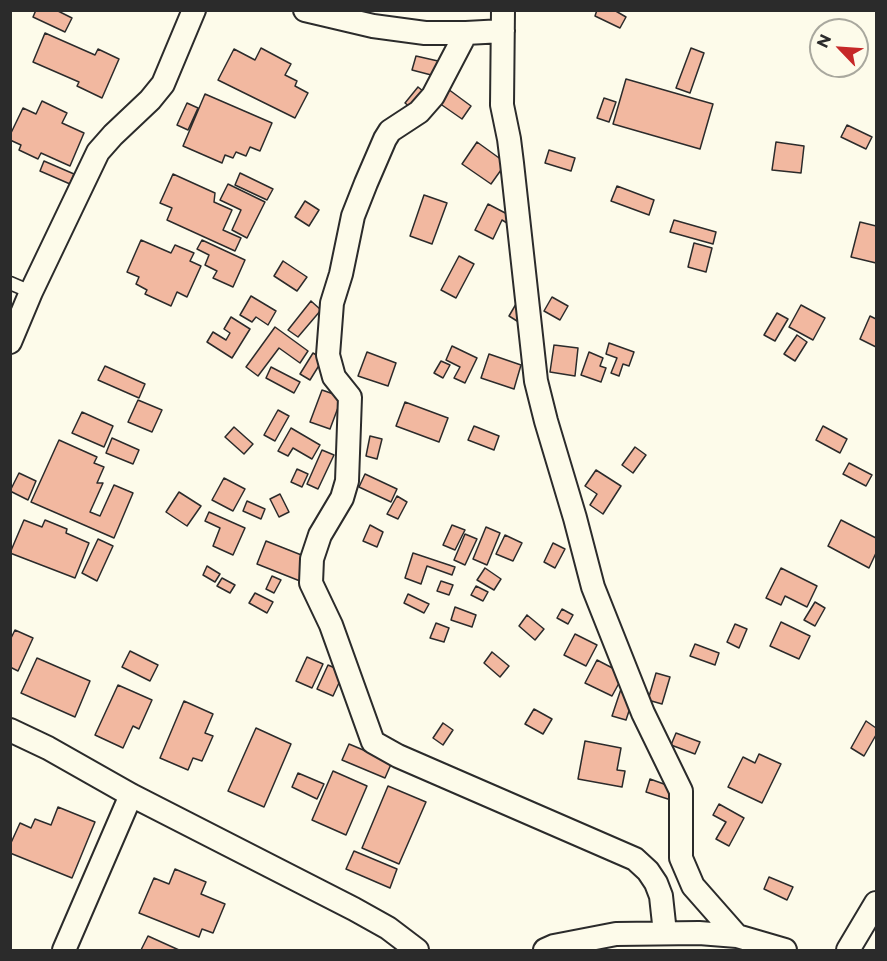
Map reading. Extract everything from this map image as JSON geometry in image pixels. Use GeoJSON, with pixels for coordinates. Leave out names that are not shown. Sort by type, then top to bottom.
{"type":"FeatureCollection","features":[{"type":"Feature","properties":{"kind":"street"},"geometry":{"type":"LineString","coordinates":[[10,342],[21,287],[99,152],[163,84],[194,10]]}},
{"type":"Feature","properties":{"kind":"street"},"geometry":{"type":"LineString","coordinates":[[305,10],[373,26],[425,33],[466,33],[503,21],[502,105],[509,139],[536,381],[546,421],[576,518],[593,587],[643,712],[681,791],[681,858],[693,886],[737,936]]}},
{"type":"Feature","properties":{"kind":"street"},"geometry":{"type":"LineString","coordinates":[[466,33],[433,96],[419,112],[390,131],[385,139],[353,216],[341,274],[332,303],[328,355],[334,376],[350,397],[347,481],[342,498],[320,535],[314,551],[311,583],[331,625],[373,742],[398,756],[635,860],[648,871],[656,883],[661,896],[665,933]]}},
{"type":"Feature","properties":{"kind":"street"},"geometry":{"type":"LineString","coordinates":[[10,730],[48,748],[131,795],[354,909],[388,928],[417,951]]}},
{"type":"Feature","properties":{"kind":"street"},"geometry":{"type":"LineString","coordinates":[[64,951],[131,795]]}},
{"type":"Feature","properties":{"kind":"street"},"geometry":{"type":"LineString","coordinates":[[848,951],[876,903]]}},
{"type":"Feature","properties":{"kind":"street"},"geometry":{"type":"LineString","coordinates":[[545,951],[554,946],[616,934],[699,933],[737,936],[785,951]]}},
{"type":"Feature","properties":{"kind":"building"},"geometry":{"type":"Polygon","coordinates":[[[36,10],[56,10],[72,18],[65,32],[33,17],[36,10]]]}},
{"type":"Feature","properties":{"kind":"building"},"geometry":{"type":"Polygon","coordinates":[[[597,10],[614,10],[626,17],[620,28],[595,16],[597,10]]]}},
{"type":"Feature","properties":{"kind":"building"},"geometry":{"type":"Polygon","coordinates":[[[45,33],[95,55],[98,49],[119,59],[102,98],[77,86],[79,82],[33,62],[45,33]]]}},
{"type":"Feature","properties":{"kind":"building"},"geometry":{"type":"Polygon","coordinates":[[[261,48],[291,64],[285,75],[297,81],[295,86],[308,93],[295,118],[218,80],[234,49],[255,60],[261,48]]]}},
{"type":"Feature","properties":{"kind":"building"},"geometry":{"type":"Polygon","coordinates":[[[691,48],[704,53],[690,93],[676,88],[691,48]]]}},
{"type":"Feature","properties":{"kind":"building"},"geometry":{"type":"Polygon","coordinates":[[[416,56],[438,61],[435,76],[412,70],[416,56]]]}},
{"type":"Feature","properties":{"kind":"building"},"geometry":{"type":"Polygon","coordinates":[[[626,79],[713,104],[700,149],[613,124],[626,79]]]}},
{"type":"Feature","properties":{"kind":"building"},"geometry":{"type":"Polygon","coordinates":[[[418,87],[428,95],[415,111],[405,103],[418,87]]]}},
{"type":"Feature","properties":{"kind":"building"},"geometry":{"type":"Polygon","coordinates":[[[448,89],[471,106],[462,119],[439,103],[448,89]]]}},
{"type":"Feature","properties":{"kind":"building"},"geometry":{"type":"Polygon","coordinates":[[[205,94],[272,123],[260,151],[250,147],[246,156],[236,152],[233,158],[225,155],[222,163],[183,146],[205,94]]]}},
{"type":"Feature","properties":{"kind":"building"},"geometry":{"type":"Polygon","coordinates":[[[604,98],[616,102],[609,122],[597,118],[604,98]]]}},
{"type":"Feature","properties":{"kind":"building"},"geometry":{"type":"Polygon","coordinates":[[[42,101],[67,113],[62,123],[84,133],[70,166],[41,153],[38,159],[19,150],[21,145],[10,140],[10,135],[23,108],[36,114],[42,101]]]}},
{"type":"Feature","properties":{"kind":"building"},"geometry":{"type":"Polygon","coordinates":[[[187,103],[198,108],[188,130],[177,125],[187,103]]]}},
{"type":"Feature","properties":{"kind":"building"},"geometry":{"type":"Polygon","coordinates":[[[847,125],[872,137],[866,149],[841,137],[847,125]]]}},
{"type":"Feature","properties":{"kind":"building"},"geometry":{"type":"Polygon","coordinates":[[[477,142],[506,163],[491,184],[462,164],[477,142]]]}},
{"type":"Feature","properties":{"kind":"building"},"geometry":{"type":"Polygon","coordinates":[[[776,142],[804,146],[801,173],[772,170],[776,142]]]}},
{"type":"Feature","properties":{"kind":"building"},"geometry":{"type":"Polygon","coordinates":[[[549,150],[575,158],[571,171],[545,163],[549,150]]]}},
{"type":"Feature","properties":{"kind":"building"},"geometry":{"type":"Polygon","coordinates":[[[44,161],[74,174],[70,184],[40,171],[44,161]]]}},
{"type":"Feature","properties":{"kind":"building"},"geometry":{"type":"Polygon","coordinates":[[[240,173],[273,189],[267,200],[235,185],[240,173]]]}},
{"type":"Feature","properties":{"kind":"building"},"geometry":{"type":"Polygon","coordinates":[[[173,174],[215,193],[214,202],[232,210],[223,230],[241,238],[235,251],[167,220],[172,208],[160,203],[173,174]]]}},
{"type":"Feature","properties":{"kind":"building"},"geometry":{"type":"Polygon","coordinates":[[[228,184],[265,202],[247,238],[232,230],[241,210],[220,200],[228,184]]]}},
{"type":"Feature","properties":{"kind":"building"},"geometry":{"type":"Polygon","coordinates":[[[617,186],[654,200],[649,215],[611,201],[617,186]]]}},
{"type":"Feature","properties":{"kind":"building"},"geometry":{"type":"Polygon","coordinates":[[[424,195],[447,203],[432,244],[410,236],[424,195]]]}},
{"type":"Feature","properties":{"kind":"building"},"geometry":{"type":"Polygon","coordinates":[[[305,201],[319,210],[309,226],[295,217],[305,201]]]}},
{"type":"Feature","properties":{"kind":"building"},"geometry":{"type":"Polygon","coordinates":[[[488,204],[511,216],[507,223],[502,220],[493,239],[475,230],[488,204]]]}},
{"type":"Feature","properties":{"kind":"building"},"geometry":{"type":"Polygon","coordinates":[[[674,220],[716,232],[713,244],[670,232],[674,220]]]}},
{"type":"Feature","properties":{"kind":"building"},"geometry":{"type":"Polygon","coordinates":[[[860,222],[876,226],[876,263],[851,257],[860,222]]]}},
{"type":"Feature","properties":{"kind":"building"},"geometry":{"type":"Polygon","coordinates":[[[141,240],[171,253],[175,245],[194,253],[190,261],[201,266],[187,297],[177,292],[171,306],[145,294],[147,290],[136,284],[139,277],[127,272],[141,240]]]}},
{"type":"Feature","properties":{"kind":"building"},"geometry":{"type":"Polygon","coordinates":[[[202,240],[245,260],[233,287],[213,278],[217,271],[205,265],[209,255],[197,249],[202,240]]]}},
{"type":"Feature","properties":{"kind":"building"},"geometry":{"type":"Polygon","coordinates":[[[694,243],[712,248],[706,272],[688,267],[694,243]]]}},
{"type":"Feature","properties":{"kind":"building"},"geometry":{"type":"Polygon","coordinates":[[[459,256],[474,264],[456,298],[441,290],[459,256]]]}},
{"type":"Feature","properties":{"kind":"building"},"geometry":{"type":"Polygon","coordinates":[[[283,261],[307,277],[297,291],[274,276],[283,261]]]}},
{"type":"Feature","properties":{"kind":"building"},"geometry":{"type":"Polygon","coordinates":[[[251,296],[276,311],[268,325],[256,317],[252,322],[240,315],[251,296]]]}},
{"type":"Feature","properties":{"kind":"building"},"geometry":{"type":"Polygon","coordinates":[[[552,297],[568,306],[560,320],[544,311],[552,297]]]}},
{"type":"Feature","properties":{"kind":"building"},"geometry":{"type":"Polygon","coordinates":[[[311,301],[321,310],[298,337],[288,330],[311,301]]]}},
{"type":"Feature","properties":{"kind":"building"},"geometry":{"type":"Polygon","coordinates":[[[516,304],[525,308],[517,321],[509,316],[516,304]]]}},
{"type":"Feature","properties":{"kind":"building"},"geometry":{"type":"Polygon","coordinates":[[[801,305],[825,318],[813,340],[789,327],[801,305]]]}},
{"type":"Feature","properties":{"kind":"building"},"geometry":{"type":"Polygon","coordinates":[[[777,313],[788,319],[775,341],[764,335],[777,313]]]}},
{"type":"Feature","properties":{"kind":"building"},"geometry":{"type":"Polygon","coordinates":[[[870,316],[876,319],[876,347],[860,339],[870,316]]]}},
{"type":"Feature","properties":{"kind":"building"},"geometry":{"type":"Polygon","coordinates":[[[231,317],[250,329],[232,358],[207,342],[213,332],[226,340],[230,333],[224,329],[231,317]]]}},
{"type":"Feature","properties":{"kind":"building"},"geometry":{"type":"Polygon","coordinates":[[[275,327],[308,351],[300,363],[279,348],[258,376],[246,367],[275,327]]]}},
{"type":"Feature","properties":{"kind":"building"},"geometry":{"type":"Polygon","coordinates":[[[797,335],[807,342],[795,361],[784,354],[797,335]]]}},
{"type":"Feature","properties":{"kind":"building"},"geometry":{"type":"Polygon","coordinates":[[[609,343],[634,352],[629,366],[623,364],[619,376],[611,373],[617,358],[606,354],[609,343]]]}},
{"type":"Feature","properties":{"kind":"building"},"geometry":{"type":"Polygon","coordinates":[[[554,345],[578,348],[575,376],[550,372],[554,345]]]}},
{"type":"Feature","properties":{"kind":"building"},"geometry":{"type":"Polygon","coordinates":[[[452,346],[477,358],[465,383],[454,378],[460,367],[446,360],[452,346]]]}},
{"type":"Feature","properties":{"kind":"building"},"geometry":{"type":"Polygon","coordinates":[[[367,352],[396,363],[388,386],[358,376],[367,352]]]}},
{"type":"Feature","properties":{"kind":"building"},"geometry":{"type":"Polygon","coordinates":[[[589,352],[603,358],[600,366],[606,368],[601,382],[581,375],[589,352]]]}},
{"type":"Feature","properties":{"kind":"building"},"geometry":{"type":"Polygon","coordinates":[[[313,353],[323,359],[310,380],[300,374],[313,353]]]}},
{"type":"Feature","properties":{"kind":"building"},"geometry":{"type":"Polygon","coordinates":[[[489,354],[521,365],[514,389],[481,378],[489,354]]]}},
{"type":"Feature","properties":{"kind":"building"},"geometry":{"type":"Polygon","coordinates":[[[441,361],[450,365],[443,378],[434,373],[441,361]]]}},
{"type":"Feature","properties":{"kind":"building"},"geometry":{"type":"Polygon","coordinates":[[[105,366],[145,384],[139,398],[98,380],[105,366]]]}},
{"type":"Feature","properties":{"kind":"building"},"geometry":{"type":"Polygon","coordinates":[[[271,367],[300,382],[294,393],[266,378],[271,367]]]}},
{"type":"Feature","properties":{"kind":"building"},"geometry":{"type":"Polygon","coordinates":[[[322,390],[342,397],[330,429],[310,422],[322,390]]]}},
{"type":"Feature","properties":{"kind":"building"},"geometry":{"type":"Polygon","coordinates":[[[138,400],[162,410],[152,432],[128,422],[138,400]]]}},
{"type":"Feature","properties":{"kind":"building"},"geometry":{"type":"Polygon","coordinates":[[[405,402],[448,418],[439,442],[396,426],[405,402]]]}},
{"type":"Feature","properties":{"kind":"building"},"geometry":{"type":"Polygon","coordinates":[[[278,410],[289,416],[275,441],[264,435],[278,410]]]}},
{"type":"Feature","properties":{"kind":"building"},"geometry":{"type":"Polygon","coordinates":[[[82,412],[113,426],[104,447],[72,433],[82,412]]]}},
{"type":"Feature","properties":{"kind":"building"},"geometry":{"type":"Polygon","coordinates":[[[474,426],[499,436],[494,450],[468,440],[474,426]]]}},
{"type":"Feature","properties":{"kind":"building"},"geometry":{"type":"Polygon","coordinates":[[[823,426],[847,439],[840,453],[816,440],[823,426]]]}},
{"type":"Feature","properties":{"kind":"building"},"geometry":{"type":"Polygon","coordinates":[[[234,427],[253,444],[244,454],[225,437],[234,427]]]}},
{"type":"Feature","properties":{"kind":"building"},"geometry":{"type":"Polygon","coordinates":[[[291,428],[320,445],[312,459],[293,448],[288,456],[278,451],[291,428]]]}},
{"type":"Feature","properties":{"kind":"building"},"geometry":{"type":"Polygon","coordinates":[[[370,436],[382,439],[377,459],[366,456],[370,436]]]}},
{"type":"Feature","properties":{"kind":"building"},"geometry":{"type":"Polygon","coordinates":[[[112,438],[139,450],[133,464],[106,453],[112,438]]]}},
{"type":"Feature","properties":{"kind":"building"},"geometry":{"type":"Polygon","coordinates":[[[59,440],[97,457],[94,463],[104,467],[97,483],[103,483],[90,512],[100,516],[114,485],[133,493],[114,538],[31,502],[59,440]]]}},
{"type":"Feature","properties":{"kind":"building"},"geometry":{"type":"Polygon","coordinates":[[[635,447],[646,455],[633,473],[622,465],[635,447]]]}},
{"type":"Feature","properties":{"kind":"building"},"geometry":{"type":"Polygon","coordinates":[[[322,450],[334,455],[318,489],[307,484],[322,450]]]}},
{"type":"Feature","properties":{"kind":"building"},"geometry":{"type":"Polygon","coordinates":[[[849,463],[872,475],[866,486],[843,474],[849,463]]]}},
{"type":"Feature","properties":{"kind":"building"},"geometry":{"type":"Polygon","coordinates":[[[297,469],[308,474],[302,487],[291,482],[297,469]]]}},
{"type":"Feature","properties":{"kind":"building"},"geometry":{"type":"Polygon","coordinates":[[[596,470],[621,486],[603,514],[590,505],[597,494],[585,486],[596,470]]]}},
{"type":"Feature","properties":{"kind":"building"},"geometry":{"type":"Polygon","coordinates":[[[19,473],[36,481],[28,500],[10,491],[19,473]]]}},
{"type":"Feature","properties":{"kind":"building"},"geometry":{"type":"Polygon","coordinates":[[[365,474],[397,489],[391,502],[359,487],[365,474]]]}},
{"type":"Feature","properties":{"kind":"building"},"geometry":{"type":"Polygon","coordinates":[[[224,478],[245,489],[233,511],[212,500],[224,478]]]}},
{"type":"Feature","properties":{"kind":"building"},"geometry":{"type":"Polygon","coordinates":[[[179,492],[201,506],[187,526],[166,512],[179,492]]]}},
{"type":"Feature","properties":{"kind":"building"},"geometry":{"type":"Polygon","coordinates":[[[280,494],[289,512],[279,517],[270,499],[280,494]]]}},
{"type":"Feature","properties":{"kind":"building"},"geometry":{"type":"Polygon","coordinates":[[[397,496],[407,502],[398,519],[387,514],[397,496]]]}},
{"type":"Feature","properties":{"kind":"building"},"geometry":{"type":"Polygon","coordinates":[[[247,501],[265,509],[261,519],[243,511],[247,501]]]}},
{"type":"Feature","properties":{"kind":"building"},"geometry":{"type":"Polygon","coordinates":[[[209,512],[245,528],[233,555],[213,546],[220,528],[205,521],[209,512]]]}},
{"type":"Feature","properties":{"kind":"building"},"geometry":{"type":"Polygon","coordinates":[[[24,520],[42,527],[45,520],[67,529],[66,533],[89,543],[75,578],[10,553],[24,520]]]}},
{"type":"Feature","properties":{"kind":"building"},"geometry":{"type":"Polygon","coordinates":[[[841,520],[876,538],[876,553],[869,568],[828,546],[841,520]]]}},
{"type":"Feature","properties":{"kind":"building"},"geometry":{"type":"Polygon","coordinates":[[[370,525],[383,532],[377,547],[363,541],[370,525]]]}},
{"type":"Feature","properties":{"kind":"building"},"geometry":{"type":"Polygon","coordinates":[[[452,525],[465,530],[455,550],[443,545],[452,525]]]}},
{"type":"Feature","properties":{"kind":"building"},"geometry":{"type":"Polygon","coordinates":[[[486,527],[500,533],[487,565],[473,559],[486,527]]]}},
{"type":"Feature","properties":{"kind":"building"},"geometry":{"type":"Polygon","coordinates":[[[465,534],[477,539],[465,565],[454,560],[465,534]]]}},
{"type":"Feature","properties":{"kind":"building"},"geometry":{"type":"Polygon","coordinates":[[[505,535],[522,543],[513,561],[496,554],[505,535]]]}},
{"type":"Feature","properties":{"kind":"building"},"geometry":{"type":"Polygon","coordinates":[[[98,539],[113,546],[97,581],[82,573],[98,539]]]}},
{"type":"Feature","properties":{"kind":"building"},"geometry":{"type":"Polygon","coordinates":[[[266,541],[309,558],[300,581],[257,564],[266,541]]]}},
{"type":"Feature","properties":{"kind":"building"},"geometry":{"type":"Polygon","coordinates":[[[553,543],[565,549],[555,568],[544,562],[553,543]]]}},
{"type":"Feature","properties":{"kind":"building"},"geometry":{"type":"Polygon","coordinates":[[[413,553],[455,567],[452,575],[427,566],[421,584],[405,578],[413,553]]]}},
{"type":"Feature","properties":{"kind":"building"},"geometry":{"type":"Polygon","coordinates":[[[207,566],[220,574],[215,582],[203,575],[207,566]]]}},
{"type":"Feature","properties":{"kind":"building"},"geometry":{"type":"Polygon","coordinates":[[[485,568],[501,579],[494,590],[477,580],[485,568]]]}},
{"type":"Feature","properties":{"kind":"building"},"geometry":{"type":"Polygon","coordinates":[[[781,568],[817,586],[807,607],[785,596],[781,605],[766,598],[781,568]]]}},
{"type":"Feature","properties":{"kind":"building"},"geometry":{"type":"Polygon","coordinates":[[[272,576],[281,580],[274,593],[266,589],[272,576]]]}},
{"type":"Feature","properties":{"kind":"building"},"geometry":{"type":"Polygon","coordinates":[[[222,578],[235,585],[230,593],[217,586],[222,578]]]}},
{"type":"Feature","properties":{"kind":"building"},"geometry":{"type":"Polygon","coordinates":[[[441,581],[453,585],[449,595],[437,591],[441,581]]]}},
{"type":"Feature","properties":{"kind":"building"},"geometry":{"type":"Polygon","coordinates":[[[476,586],[488,592],[483,601],[471,595],[476,586]]]}},
{"type":"Feature","properties":{"kind":"building"},"geometry":{"type":"Polygon","coordinates":[[[255,593],[273,602],[267,613],[249,603],[255,593]]]}},
{"type":"Feature","properties":{"kind":"building"},"geometry":{"type":"Polygon","coordinates":[[[408,594],[429,604],[424,613],[404,603],[408,594]]]}},
{"type":"Feature","properties":{"kind":"building"},"geometry":{"type":"Polygon","coordinates":[[[815,602],[825,608],[815,626],[804,620],[815,602]]]}},
{"type":"Feature","properties":{"kind":"building"},"geometry":{"type":"Polygon","coordinates":[[[455,607],[476,615],[472,627],[451,620],[455,607]]]}},
{"type":"Feature","properties":{"kind":"building"},"geometry":{"type":"Polygon","coordinates":[[[562,609],[573,615],[568,624],[557,618],[562,609]]]}},
{"type":"Feature","properties":{"kind":"building"},"geometry":{"type":"Polygon","coordinates":[[[527,615],[544,629],[535,640],[519,626],[527,615]]]}},
{"type":"Feature","properties":{"kind":"building"},"geometry":{"type":"Polygon","coordinates":[[[781,622],[810,636],[799,659],[770,646],[781,622]]]}},
{"type":"Feature","properties":{"kind":"building"},"geometry":{"type":"Polygon","coordinates":[[[436,623],[449,628],[444,642],[430,638],[436,623]]]}},
{"type":"Feature","properties":{"kind":"building"},"geometry":{"type":"Polygon","coordinates":[[[735,624],[747,629],[739,648],[727,642],[735,624]]]}},
{"type":"Feature","properties":{"kind":"building"},"geometry":{"type":"Polygon","coordinates":[[[15,630],[33,638],[18,671],[10,667],[10,640],[15,630]]]}},
{"type":"Feature","properties":{"kind":"building"},"geometry":{"type":"Polygon","coordinates":[[[575,634],[597,645],[586,666],[564,655],[575,634]]]}},
{"type":"Feature","properties":{"kind":"building"},"geometry":{"type":"Polygon","coordinates":[[[695,644],[719,653],[715,665],[690,656],[695,644]]]}},
{"type":"Feature","properties":{"kind":"building"},"geometry":{"type":"Polygon","coordinates":[[[130,651],[158,665],[150,681],[122,667],[130,651]]]}},
{"type":"Feature","properties":{"kind":"building"},"geometry":{"type":"Polygon","coordinates":[[[492,652],[509,666],[500,677],[484,663],[492,652]]]}},
{"type":"Feature","properties":{"kind":"building"},"geometry":{"type":"Polygon","coordinates":[[[307,657],[323,664],[312,688],[296,681],[307,657]]]}},
{"type":"Feature","properties":{"kind":"building"},"geometry":{"type":"Polygon","coordinates":[[[37,658],[90,681],[75,717],[21,693],[37,658]]]}},
{"type":"Feature","properties":{"kind":"building"},"geometry":{"type":"Polygon","coordinates":[[[597,660],[624,674],[612,696],[585,683],[597,660]]]}},
{"type":"Feature","properties":{"kind":"building"},"geometry":{"type":"Polygon","coordinates":[[[328,665],[344,672],[333,696],[317,689],[328,665]]]}},
{"type":"Feature","properties":{"kind":"building"},"geometry":{"type":"Polygon","coordinates":[[[656,673],[670,677],[662,704],[648,700],[656,673]]]}},
{"type":"Feature","properties":{"kind":"building"},"geometry":{"type":"Polygon","coordinates":[[[118,685],[152,700],[139,729],[133,726],[123,748],[95,735],[118,685]]]}},
{"type":"Feature","properties":{"kind":"building"},"geometry":{"type":"Polygon","coordinates":[[[621,689],[635,693],[626,720],[612,716],[621,689]]]}},
{"type":"Feature","properties":{"kind":"building"},"geometry":{"type":"Polygon","coordinates":[[[184,701],[213,714],[205,733],[213,736],[202,761],[193,758],[188,770],[160,758],[184,701]]]}},
{"type":"Feature","properties":{"kind":"building"},"geometry":{"type":"Polygon","coordinates":[[[534,709],[552,719],[543,734],[525,724],[534,709]]]}},
{"type":"Feature","properties":{"kind":"building"},"geometry":{"type":"Polygon","coordinates":[[[866,721],[876,728],[876,735],[864,756],[851,748],[866,721]]]}},
{"type":"Feature","properties":{"kind":"building"},"geometry":{"type":"Polygon","coordinates":[[[443,723],[453,730],[443,745],[433,738],[443,723]]]}},
{"type":"Feature","properties":{"kind":"building"},"geometry":{"type":"Polygon","coordinates":[[[256,728],[291,744],[264,807],[228,791],[256,728]]]}},
{"type":"Feature","properties":{"kind":"building"},"geometry":{"type":"Polygon","coordinates":[[[676,733],[700,742],[695,754],[671,745],[676,733]]]}},
{"type":"Feature","properties":{"kind":"building"},"geometry":{"type":"Polygon","coordinates":[[[585,741],[621,748],[617,770],[625,771],[622,787],[578,779],[585,741]]]}},
{"type":"Feature","properties":{"kind":"building"},"geometry":{"type":"Polygon","coordinates":[[[349,744],[392,762],[385,778],[342,760],[349,744]]]}},
{"type":"Feature","properties":{"kind":"building"},"geometry":{"type":"Polygon","coordinates":[[[759,754],[781,764],[762,803],[728,787],[743,757],[755,763],[759,754]]]}},
{"type":"Feature","properties":{"kind":"building"},"geometry":{"type":"Polygon","coordinates":[[[333,771],[367,786],[346,835],[312,820],[333,771]]]}},
{"type":"Feature","properties":{"kind":"building"},"geometry":{"type":"Polygon","coordinates":[[[298,773],[324,784],[317,799],[292,787],[298,773]]]}},
{"type":"Feature","properties":{"kind":"building"},"geometry":{"type":"Polygon","coordinates":[[[650,779],[675,788],[671,800],[646,792],[650,779]]]}},
{"type":"Feature","properties":{"kind":"building"},"geometry":{"type":"Polygon","coordinates":[[[388,786],[426,802],[399,864],[362,848],[388,786]]]}},
{"type":"Feature","properties":{"kind":"building"},"geometry":{"type":"Polygon","coordinates":[[[719,804],[744,818],[729,846],[716,839],[726,822],[713,815],[719,804]]]}},
{"type":"Feature","properties":{"kind":"building"},"geometry":{"type":"Polygon","coordinates":[[[58,807],[95,822],[72,878],[10,853],[10,845],[20,823],[31,828],[35,819],[51,825],[58,807]]]}},
{"type":"Feature","properties":{"kind":"building"},"geometry":{"type":"Polygon","coordinates":[[[354,851],[397,869],[390,888],[346,869],[354,851]]]}},
{"type":"Feature","properties":{"kind":"building"},"geometry":{"type":"Polygon","coordinates":[[[175,869],[206,882],[201,894],[225,904],[213,933],[202,929],[199,937],[139,913],[154,878],[169,884],[175,869]]]}},
{"type":"Feature","properties":{"kind":"building"},"geometry":{"type":"Polygon","coordinates":[[[769,877],[793,887],[787,900],[764,889],[769,877]]]}},
{"type":"Feature","properties":{"kind":"building"},"geometry":{"type":"Polygon","coordinates":[[[148,936],[179,950],[141,950],[148,936]]]}}]}
